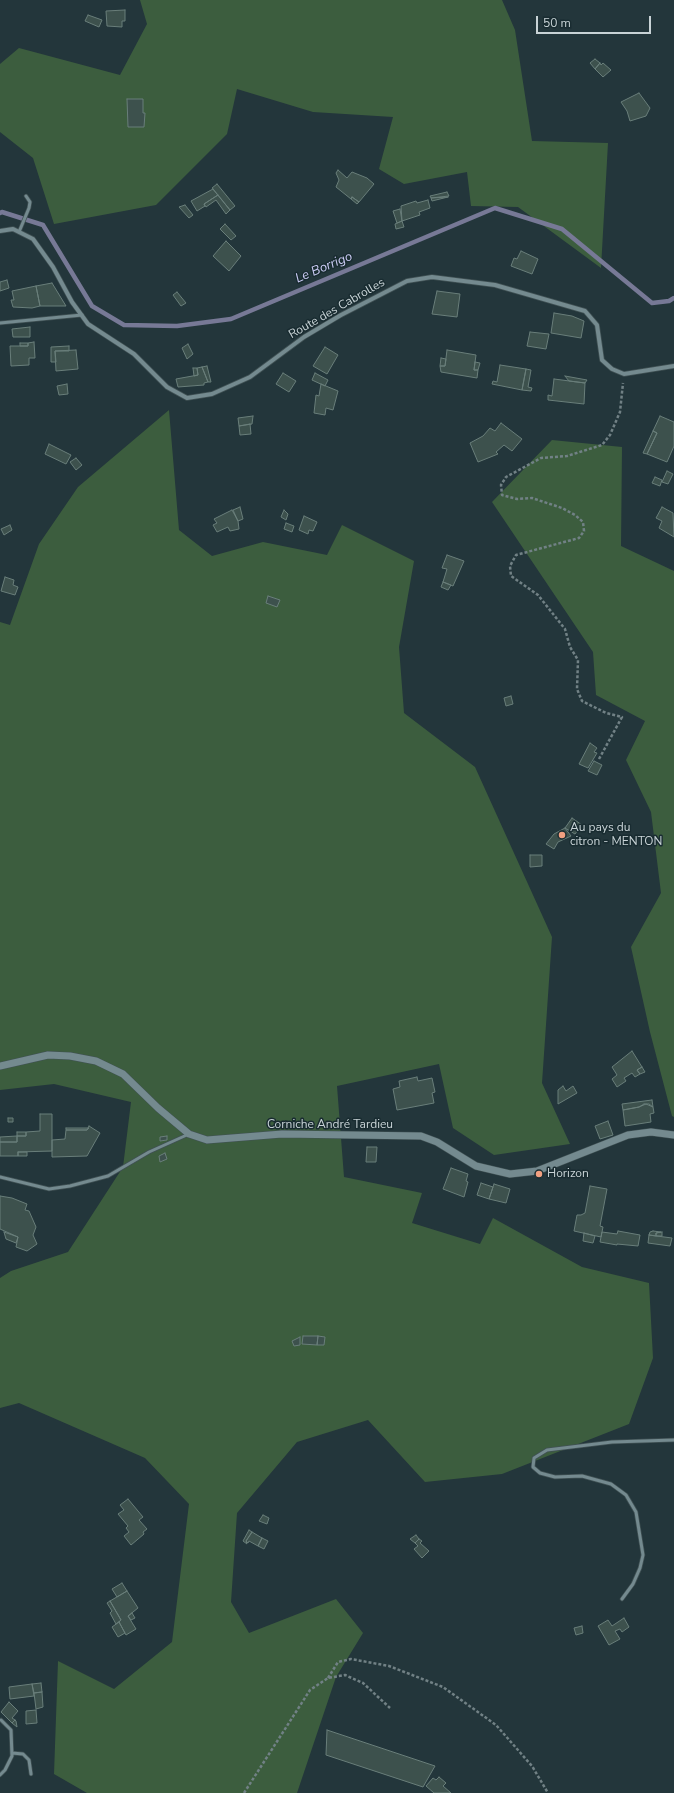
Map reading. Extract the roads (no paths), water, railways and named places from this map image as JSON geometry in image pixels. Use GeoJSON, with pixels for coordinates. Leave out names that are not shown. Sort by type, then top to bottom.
{"type":"FeatureCollection","features":[{"type":"Feature","properties":{"kind":"street"},"geometry":{"type":"LineString","coordinates":[[0,231],[13,229],[19,232]]}},
{"type":"Feature","properties":{"kind":"street","name":"Route des Cabrolles"},"geometry":{"type":"LineString","coordinates":[[19,232],[33,239],[88,324],[134,354],[167,387],[187,398],[212,394],[250,377],[304,337],[341,315],[407,281],[432,278],[495,285],[585,311],[597,325],[602,360],[612,369],[624,374],[674,366]]}},
{"type":"Feature","properties":{"kind":"street","name":"Corniche André Tardieu"},"geometry":{"type":"LineString","coordinates":[[0,1066],[48,1056],[70,1056],[96,1061],[123,1074],[158,1108],[189,1134],[207,1140],[282,1134],[421,1136],[437,1142],[476,1166],[510,1174],[537,1171],[628,1135],[652,1132],[674,1135]]}},
{"type":"Feature","properties":{"kind":"lane"},"geometry":{"type":"LineString","coordinates":[[19,232],[29,208],[30,202],[26,196]]}},
{"type":"Feature","properties":{"kind":"lane"},"geometry":{"type":"LineString","coordinates":[[0,323],[82,315]]}},
{"type":"Feature","properties":{"kind":"lane"},"geometry":{"type":"LineString","coordinates":[[0,1177],[49,1189],[70,1186],[108,1176],[150,1152],[189,1134]]}},
{"type":"Feature","properties":{"kind":"lane"},"geometry":{"type":"LineString","coordinates":[[622,1599],[633,1584],[640,1568],[643,1555],[636,1512],[626,1495],[611,1484],[582,1476],[555,1477],[540,1473],[533,1467],[534,1458],[547,1450],[612,1442],[674,1440]]}},
{"type":"Feature","properties":{"kind":"lane"},"geometry":{"type":"LineString","coordinates":[[0,1775],[5,1770],[12,1753],[11,1730],[1,1720]]}},
{"type":"Feature","properties":{"kind":"lane"},"geometry":{"type":"LineString","coordinates":[[12,1753],[23,1754],[29,1760],[31,1774]]}},
{"type":"Feature","properties":{"kind":"waterway","name":"Le Borrigo"},"geometry":{"type":"LineString","coordinates":[[0,213],[2,212],[43,225],[92,306],[124,325],[177,326],[231,319],[495,208],[562,229],[652,303],[669,301],[674,298]]}},
{"type":"Feature","properties":{"kind":"place","name":"Au pays du citron - MENTON"},"geometry":{"type":"Point","coordinates":[562,835]}},
{"type":"Feature","properties":{"kind":"place","name":"Horizon"},"geometry":{"type":"Point","coordinates":[539,1174]}}]}
